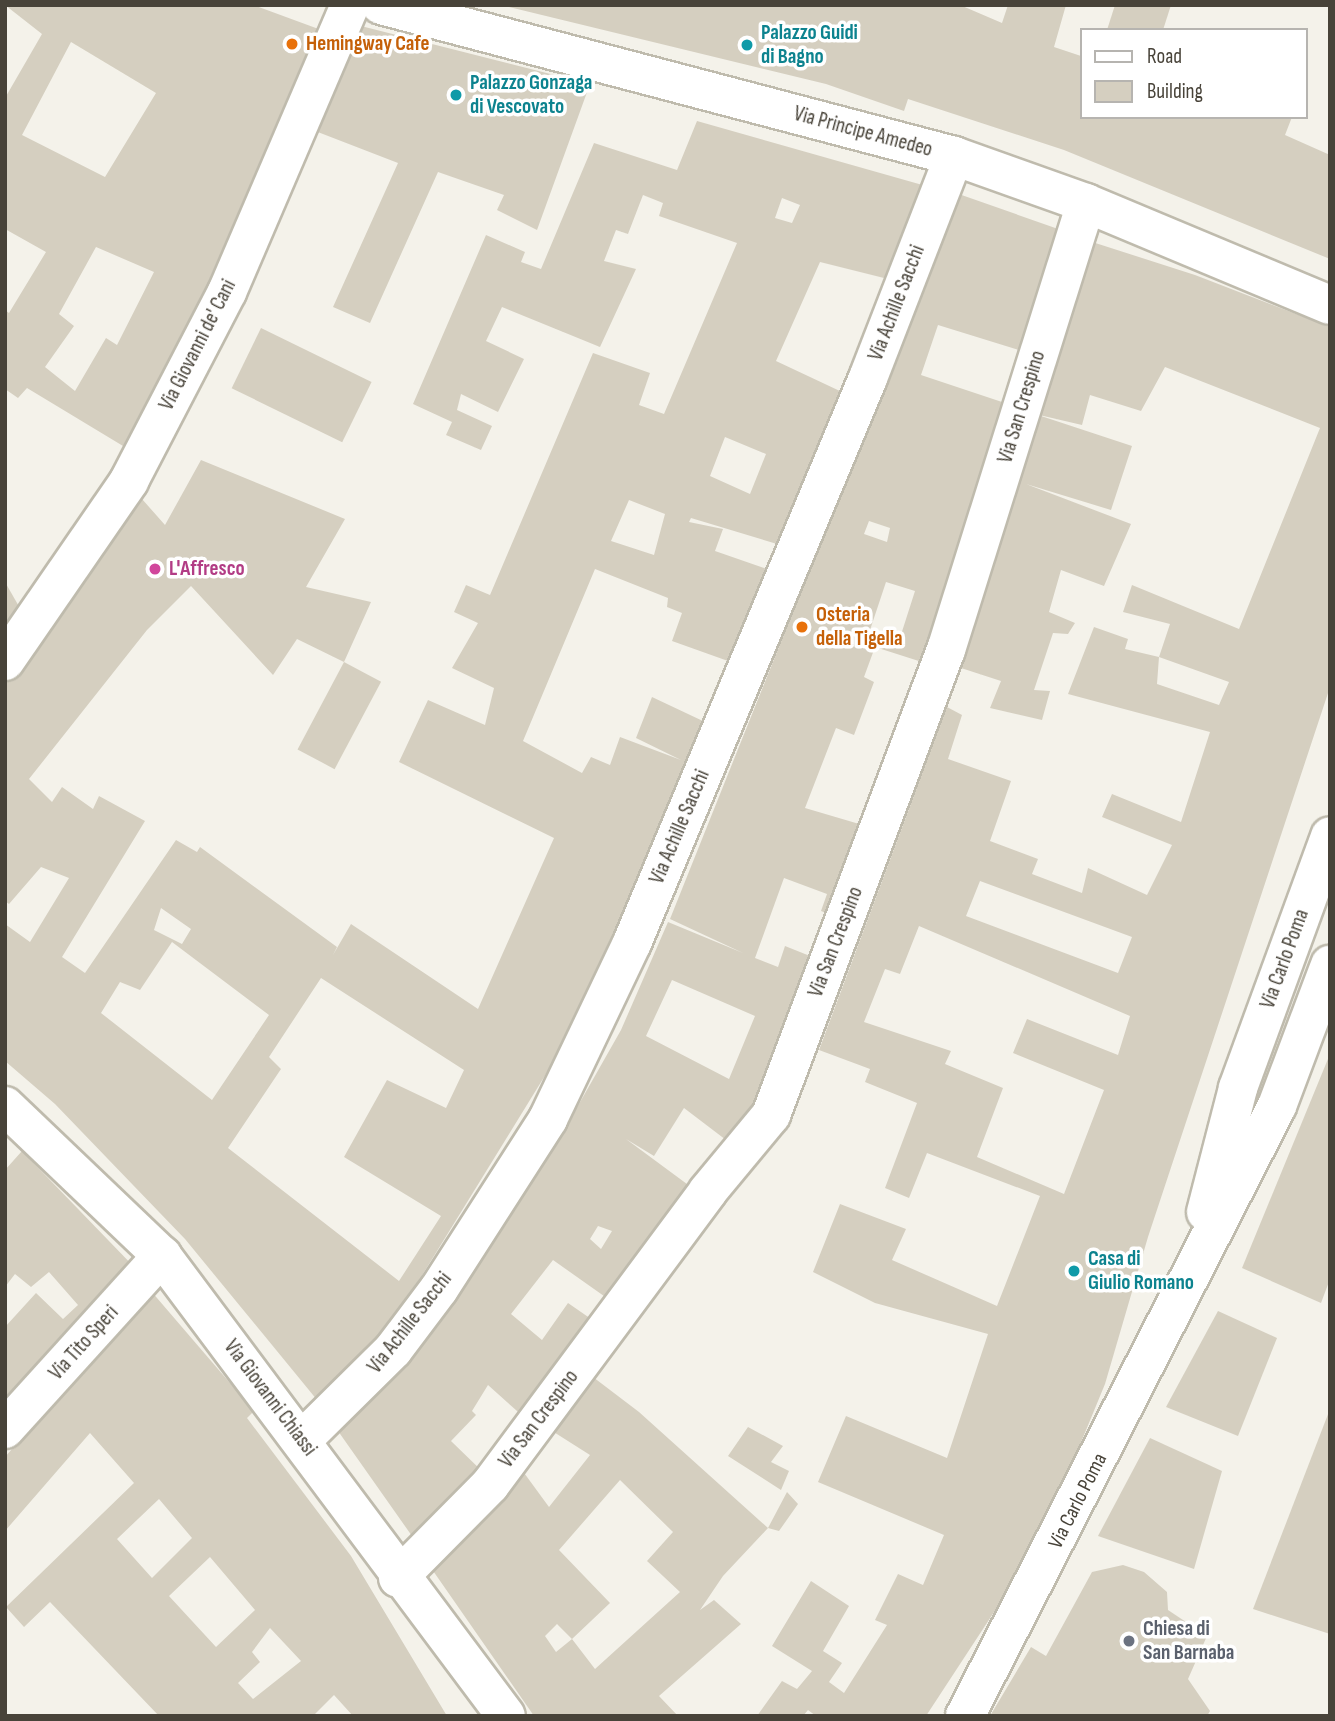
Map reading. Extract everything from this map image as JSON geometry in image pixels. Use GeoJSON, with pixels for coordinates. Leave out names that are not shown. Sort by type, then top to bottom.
{"type":"FeatureCollection","features":[{"type":"Feature","properties":{"kind":"street","name":"Via Principe Amedeo"},"geometry":{"type":"LineString","coordinates":[[376,6],[954,156],[1086,203],[1330,305]]}},
{"type":"Feature","properties":{"kind":"street","name":"Via Giovanni de' Cani"},"geometry":{"type":"LineString","coordinates":[[5,662],[129,481],[376,6]]}},
{"type":"Feature","properties":{"kind":"street","name":"Via Achille Sacchi"},"geometry":{"type":"LineString","coordinates":[[303,1439],[393,1350],[439,1289],[548,1119],[632,943],[863,391],[954,156]]}},
{"type":"Feature","properties":{"kind":"street","name":"Via San Crespino"},"geometry":{"type":"LineString","coordinates":[[398,1578],[489,1485],[708,1191],[771,1115],[946,650],[1086,203]]}},
{"type":"Feature","properties":{"kind":"street","name":"Via Carlo Poma"},"geometry":{"type":"LineString","coordinates":[[1188,1286],[1238,1088],[1330,836]]}},
{"type":"Feature","properties":{"kind":"street","name":"Via Carlo Poma"},"geometry":{"type":"LineString","coordinates":[[965,1716],[1188,1286],[1277,1106],[1330,965]]}},
{"type":"Feature","properties":{"kind":"street","name":"Via Giovanni Chiassi"},"geometry":{"type":"LineString","coordinates":[[11,1123],[162,1256],[303,1439],[398,1578],[506,1716]]}},
{"type":"Feature","properties":{"kind":"street","name":"Via Tito Speri"},"geometry":{"type":"LineString","coordinates":[[5,1429],[162,1256]]}},
{"type":"Feature","properties":{"kind":"building"},"geometry":{"type":"Polygon","coordinates":[[[5,5],[253,5],[324,31],[208,282],[220,283],[128,449],[27,388],[18,398],[5,389],[5,310],[9,313],[46,252],[5,229],[5,98],[42,34],[5,5]],[[71,42],[22,135],[105,177],[156,93],[71,42]],[[96,247],[59,314],[74,326],[45,367],[75,391],[106,338],[117,345],[154,272],[96,247]]]}},
{"type":"Feature","properties":{"kind":"building"},"geometry":{"type":"Polygon","coordinates":[[[501,5],[960,5],[1002,23],[1008,5],[1066,5],[1054,47],[1080,56],[1080,119],[1291,119],[1285,135],[1330,155],[1330,259],[1064,150],[908,99],[904,111],[826,84],[501,5]]]}},
{"type":"Feature","properties":{"kind":"building"},"geometry":{"type":"Polygon","coordinates":[[[1115,5],[1171,5],[1164,28],[1108,28],[1115,5]]]}},
{"type":"Feature","properties":{"kind":"building"},"geometry":{"type":"Polygon","coordinates":[[[357,25],[590,84],[537,230],[497,210],[504,195],[438,172],[370,323],[333,307],[398,163],[310,129],[357,25]]]}},
{"type":"Feature","properties":{"kind":"building"},"geometry":{"type":"Polygon","coordinates":[[[697,121],[926,186],[892,280],[820,262],[776,361],[842,392],[777,544],[691,518],[689,522],[723,529],[715,551],[767,569],[728,661],[672,641],[682,613],[667,607],[668,598],[595,569],[523,741],[582,773],[591,757],[610,765],[620,737],[681,760],[636,738],[652,697],[705,722],[565,1043],[373,1355],[322,1406],[185,1239],[55,1104],[5,1061],[5,924],[30,942],[69,878],[41,867],[9,904],[5,901],[5,681],[142,499],[165,525],[201,460],[345,519],[306,587],[371,602],[344,662],[297,639],[273,675],[191,586],[147,630],[29,779],[52,802],[62,787],[93,809],[99,796],[145,821],[62,957],[85,973],[176,840],[197,852],[200,847],[337,947],[333,955],[351,924],[478,1009],[554,838],[399,762],[428,700],[485,725],[494,688],[452,668],[478,623],[454,612],[466,585],[490,595],[593,353],[650,373],[639,405],[664,414],[737,243],[659,216],[663,203],[643,195],[628,234],[616,230],[604,261],[636,269],[600,347],[502,307],[486,341],[524,359],[498,412],[461,394],[457,410],[492,426],[481,450],[446,435],[452,422],[413,404],[486,235],[525,252],[521,262],[541,269],[594,143],[677,170],[697,121]],[[782,198],[775,218],[792,223],[800,205],[782,198]],[[725,437],[710,476],[750,494],[766,454],[725,437]],[[629,500],[611,541],[654,555],[665,514],[629,500]],[[161,908],[154,930],[182,944],[191,929],[161,908]],[[172,942],[140,990],[120,982],[101,1013],[212,1100],[269,1015],[172,942]],[[321,978],[269,1057],[281,1069],[228,1148],[399,1281],[441,1216],[344,1157],[387,1080],[446,1108],[464,1070],[321,978]]]}},
{"type":"Feature","properties":{"kind":"building"},"geometry":{"type":"Polygon","coordinates":[[[953,192],[1061,230],[1022,351],[938,325],[921,375],[1008,404],[925,663],[875,647],[864,677],[874,682],[854,735],[836,728],[805,808],[866,826],[836,917],[821,911],[827,894],[784,878],[755,958],[778,967],[785,946],[820,960],[770,1090],[730,1143],[684,1108],[654,1156],[626,1139],[691,1187],[611,1301],[553,1260],[511,1314],[542,1340],[568,1303],[594,1321],[526,1419],[488,1385],[472,1411],[476,1415],[451,1441],[485,1474],[419,1546],[338,1431],[575,1111],[621,1030],[668,922],[743,953],[670,919],[829,522],[953,192]],[[869,521],[864,534],[887,542],[890,528],[869,521]],[[886,582],[869,633],[898,644],[915,591],[886,582]],[[672,980],[646,1036],[729,1079],[755,1016],[672,980]],[[598,1226],[590,1239],[601,1249],[612,1231],[598,1226]]]}},
{"type":"Feature","properties":{"kind":"building"},"geometry":{"type":"Polygon","coordinates":[[[1086,240],[1195,275],[1330,327],[1330,687],[1148,1237],[1105,1384],[1040,1542],[926,1716],[816,1716],[808,1710],[803,1716],[757,1716],[782,1681],[797,1689],[812,1671],[772,1646],[811,1581],[849,1606],[823,1651],[842,1663],[829,1682],[844,1693],[887,1625],[875,1620],[898,1574],[923,1585],[944,1535],[818,1482],[846,1416],[947,1458],[988,1334],[875,1303],[813,1272],[840,1204],[906,1229],[892,1260],[997,1306],[1040,1196],[927,1153],[909,1198],[885,1188],[917,1103],[865,1082],[870,1069],[819,1050],[947,707],[962,715],[948,759],[1011,781],[990,841],[1038,859],[1032,874],[1082,893],[1088,868],[1147,895],[1172,845],[1102,817],[1112,794],[1181,822],[1210,732],[1068,694],[1094,627],[1128,639],[1125,649],[1159,657],[1170,624],[1123,612],[1132,585],[1239,629],[1320,428],[1165,367],[1141,411],[1090,395],[1082,425],[1035,414],[1132,446],[1111,510],[1026,484],[1131,524],[1104,586],[1061,570],[1049,612],[1075,623],[1068,634],[1053,633],[1034,690],[1050,691],[1042,720],[990,708],[1001,681],[961,668],[991,548],[1086,240]],[[1159,657],[1157,684],[1219,705],[1229,682],[1159,657]],[[980,881],[966,916],[1118,973],[1132,937],[980,881]],[[919,926],[900,974],[885,969],[864,1022],[951,1051],[945,1064],[1003,1088],[977,1157],[1064,1194],[1104,1090],[1013,1053],[1027,1019],[1118,1055],[1130,1016],[919,926]]]}},
{"type":"Feature","properties":{"kind":"building"},"geometry":{"type":"Polygon","coordinates":[[[261,328],[372,382],[342,442],[232,388],[261,328]]]}},
{"type":"Feature","properties":{"kind":"building"},"geometry":{"type":"Polygon","coordinates":[[[5,582],[21,610],[5,632],[5,582]]]}},
{"type":"Feature","properties":{"kind":"building"},"geometry":{"type":"Polygon","coordinates":[[[344,662],[381,682],[335,769],[298,749],[344,662]]]}},
{"type":"Feature","properties":{"kind":"building"},"geometry":{"type":"Polygon","coordinates":[[[1330,1054],[1330,1279],[1321,1303],[1242,1268],[1330,1054]]]}},
{"type":"Feature","properties":{"kind":"building"},"geometry":{"type":"Polygon","coordinates":[[[22,1151],[138,1271],[5,1405],[5,1327],[36,1293],[63,1319],[78,1305],[49,1272],[31,1287],[15,1274],[5,1287],[5,1170],[22,1151]]]}},
{"type":"Feature","properties":{"kind":"building"},"geometry":{"type":"Polygon","coordinates":[[[151,1291],[254,1411],[247,1418],[351,1556],[447,1716],[353,1716],[334,1695],[313,1716],[159,1716],[50,1602],[24,1627],[6,1607],[134,1483],[90,1433],[5,1531],[5,1457],[151,1291]],[[159,1499],[117,1539],[152,1578],[192,1538],[159,1499]],[[210,1557],[169,1596],[216,1647],[255,1610],[210,1557]],[[270,1628],[252,1652],[260,1662],[238,1683],[253,1699],[301,1661],[270,1628]]]}},
{"type":"Feature","properties":{"kind":"building"},"geometry":{"type":"Polygon","coordinates":[[[1218,1311],[1277,1338],[1238,1436],[1166,1407],[1218,1311]]]}},
{"type":"Feature","properties":{"kind":"building"},"geometry":{"type":"Polygon","coordinates":[[[589,1374],[639,1412],[768,1528],[723,1576],[700,1610],[714,1600],[741,1624],[659,1696],[678,1716],[534,1716],[429,1565],[519,1466],[549,1507],[590,1455],[549,1429],[589,1374]],[[620,1480],[559,1550],[610,1603],[572,1639],[595,1669],[680,1592],[647,1561],[673,1532],[620,1480]],[[557,1624],[545,1636],[556,1652],[572,1639],[557,1624]]]}},
{"type":"Feature","properties":{"kind":"building"},"geometry":{"type":"Polygon","coordinates":[[[1330,1409],[1330,1634],[1253,1609],[1330,1409]]]}},
{"type":"Feature","properties":{"kind":"building"},"geometry":{"type":"Polygon","coordinates":[[[748,1427],[783,1446],[771,1462],[789,1471],[781,1490],[728,1456],[748,1427]]]}},
{"type":"Feature","properties":{"kind":"building"},"geometry":{"type":"Polygon","coordinates":[[[1150,1438],[1222,1471],[1194,1569],[1098,1536],[1150,1438]]]}},
{"type":"Feature","properties":{"kind":"building"},"geometry":{"type":"Polygon","coordinates":[[[787,1492],[798,1504],[779,1531],[768,1528],[787,1492]]]}},
{"type":"Feature","properties":{"kind":"building","name":"Chiesa di San Barnaba"},"geometry":{"type":"Polygon","coordinates":[[[1123,1565],[1144,1572],[1167,1592],[1168,1610],[1207,1636],[1188,1679],[1210,1711],[1207,1716],[990,1716],[1031,1647],[1046,1656],[1092,1572],[1123,1565]]]}},
{"type":"Feature","properties":{"kind":"place","name":"Hemingway Cafe"},"geometry":{"type":"Point","coordinates":[292,44]}},
{"type":"Feature","properties":{"kind":"place","name":"Palazzo Guidi di Bagno"},"geometry":{"type":"Point","coordinates":[747,45]}},
{"type":"Feature","properties":{"kind":"place","name":"Palazzo Gonzaga di Vescovato"},"geometry":{"type":"Point","coordinates":[456,95]}},
{"type":"Feature","properties":{"kind":"place","name":"L'Affresco"},"geometry":{"type":"Point","coordinates":[155,569]}},
{"type":"Feature","properties":{"kind":"place","name":"Osteria della Tigella"},"geometry":{"type":"Point","coordinates":[802,627]}},
{"type":"Feature","properties":{"kind":"place","name":"Casa di Giulio Romano"},"geometry":{"type":"Point","coordinates":[1074,1271]}},
{"type":"Feature","properties":{"kind":"place","name":"Chiesa di San Barnaba"},"geometry":{"type":"Point","coordinates":[1129,1641]}}]}
